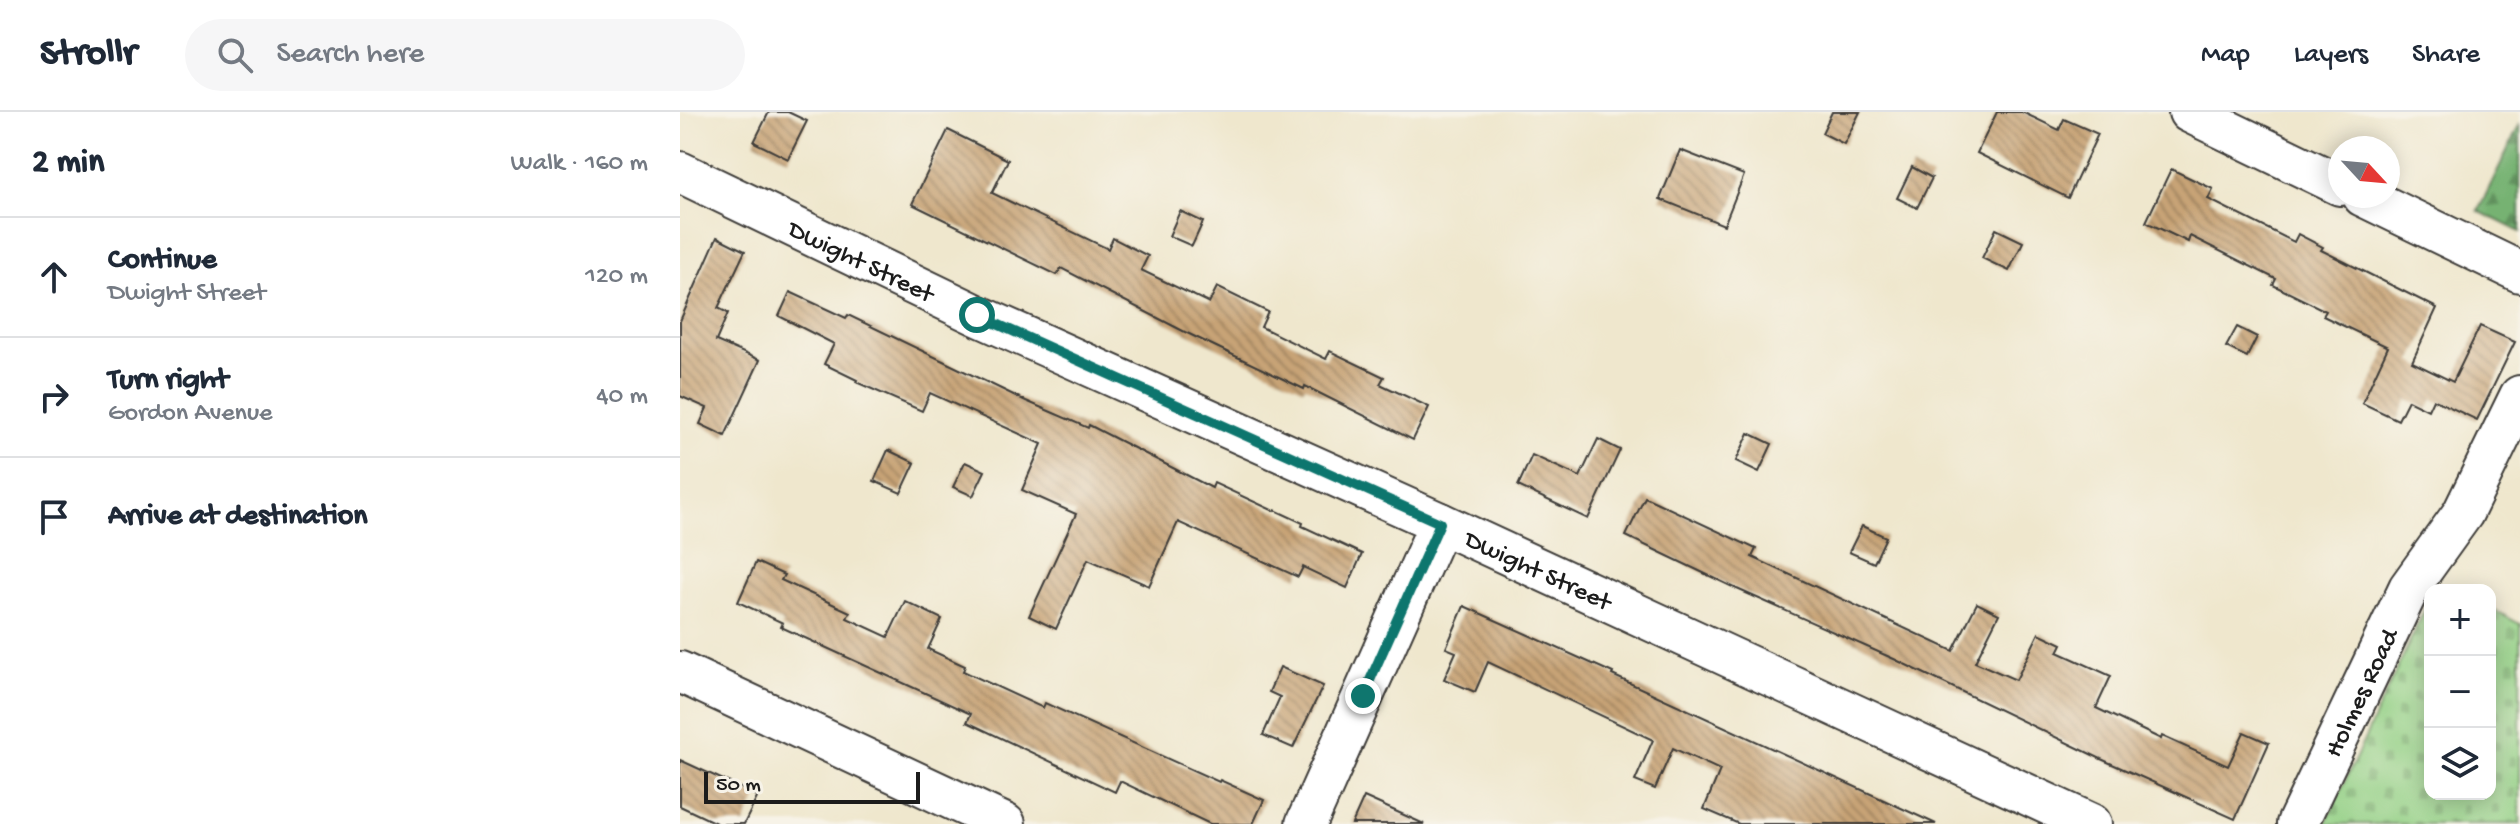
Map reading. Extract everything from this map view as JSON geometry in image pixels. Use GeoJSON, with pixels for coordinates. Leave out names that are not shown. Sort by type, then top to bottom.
{"type":"FeatureCollection","features":[{"type":"Feature","properties":{"kind":"street"},"geometry":{"type":"LineString","coordinates":[[2189,112],[2328,179]]}},
{"type":"Feature","properties":{"kind":"street","name":"Dwight Street"},"geometry":{"type":"LineString","coordinates":[[680,172],[977,315],[1440,523],[2091,824]]}},
{"type":"Feature","properties":{"kind":"street"},"geometry":{"type":"LineString","coordinates":[[2388,208],[2520,272]]}},
{"type":"Feature","properties":{"kind":"street","name":"Holmes Road"},"geometry":{"type":"LineString","coordinates":[[2297,824],[2409,588],[2463,513],[2520,396]]}},
{"type":"Feature","properties":{"kind":"street"},"geometry":{"type":"LineString","coordinates":[[1306,824],[1440,523]]}},
{"type":"Feature","properties":{"kind":"street"},"geometry":{"type":"LineString","coordinates":[[680,672],[1005,824]]}},
{"type":"Feature","properties":{"kind":"green space"},"geometry":{"type":"Polygon","coordinates":[[[2520,124],[2520,232],[2478,211],[2520,124]]]}},
{"type":"Feature","properties":{"kind":"green space"},"geometry":{"type":"Polygon","coordinates":[[[2424,611],[2424,800],[2496,800],[2496,611],[2520,624],[2520,824],[2325,824],[2424,611]]]}},
{"type":"Feature","properties":{"kind":"building"},"geometry":{"type":"Polygon","coordinates":[[[769,112],[788,112],[807,121],[788,159],[754,142],[769,112]]]}},
{"type":"Feature","properties":{"kind":"building"},"geometry":{"type":"Polygon","coordinates":[[[1832,112],[1860,112],[1844,144],[1822,133],[1832,112]]]}},
{"type":"Feature","properties":{"kind":"building"},"geometry":{"type":"Polygon","coordinates":[[[1997,112],[2022,112],[2059,130],[2064,119],[2098,134],[2068,198],[1977,153],[1997,112]]]}},
{"type":"Feature","properties":{"kind":"building"},"geometry":{"type":"Polygon","coordinates":[[[948,130],[1008,160],[992,193],[1108,249],[1113,238],[1148,256],[1141,270],[1209,303],[1217,287],[1268,312],[1261,327],[1326,359],[1330,351],[1384,377],[1380,384],[1429,407],[1413,440],[1305,386],[1304,389],[1185,332],[1061,268],[1057,275],[912,204],[948,130]]]}},
{"type":"Feature","properties":{"kind":"building"},"geometry":{"type":"Polygon","coordinates":[[[1680,150],[1744,175],[1724,225],[1660,199],[1680,150]]]}},
{"type":"Feature","properties":{"kind":"building"},"geometry":{"type":"Polygon","coordinates":[[[1912,167],[1932,178],[1917,208],[1897,198],[1912,167]]]}},
{"type":"Feature","properties":{"kind":"building"},"geometry":{"type":"Polygon","coordinates":[[[2171,169],[2213,189],[2208,199],[2294,242],[2298,234],[2323,247],[2321,250],[2437,308],[2412,362],[2453,382],[2480,326],[2515,342],[2477,420],[2433,399],[2428,410],[2408,400],[2398,420],[2362,403],[2388,347],[2323,316],[2326,311],[2273,285],[2276,279],[2190,236],[2188,242],[2146,222],[2171,169]]]}},
{"type":"Feature","properties":{"kind":"building"},"geometry":{"type":"Polygon","coordinates":[[[1180,211],[1203,222],[1192,246],[1169,236],[1180,211]]]}},
{"type":"Feature","properties":{"kind":"building"},"geometry":{"type":"Polygon","coordinates":[[[1996,229],[2023,242],[2009,271],[1982,258],[1996,229]]]}},
{"type":"Feature","properties":{"kind":"building"},"geometry":{"type":"Polygon","coordinates":[[[717,237],[745,251],[718,308],[728,313],[716,341],[760,360],[725,436],[700,424],[707,408],[680,396],[680,321],[717,237]]]}},
{"type":"Feature","properties":{"kind":"building"},"geometry":{"type":"Polygon","coordinates":[[[790,292],[846,318],[848,315],[1026,401],[1088,428],[1089,425],[1212,488],[1214,483],[1275,510],[1362,554],[1347,588],[1303,567],[1298,577],[1178,522],[1149,586],[1088,559],[1056,629],[1029,616],[1076,514],[1022,490],[1042,444],[930,393],[922,411],[824,364],[834,344],[779,316],[790,292]]]}},
{"type":"Feature","properties":{"kind":"building"},"geometry":{"type":"Polygon","coordinates":[[[2237,327],[2257,337],[2247,357],[2226,347],[2237,327]]]}},
{"type":"Feature","properties":{"kind":"building"},"geometry":{"type":"Polygon","coordinates":[[[1749,433],[1772,444],[1759,472],[1736,461],[1749,433]]]}},
{"type":"Feature","properties":{"kind":"building"},"geometry":{"type":"Polygon","coordinates":[[[1598,439],[1620,450],[1588,519],[1518,486],[1532,455],[1580,477],[1598,439]]]}},
{"type":"Feature","properties":{"kind":"building"},"geometry":{"type":"Polygon","coordinates":[[[888,450],[915,463],[901,493],[874,481],[888,450]]]}},
{"type":"Feature","properties":{"kind":"building"},"geometry":{"type":"Polygon","coordinates":[[[965,462],[985,471],[973,496],[953,487],[965,462]]]}},
{"type":"Feature","properties":{"kind":"building"},"geometry":{"type":"Polygon","coordinates":[[[1645,497],[1756,549],[1752,557],[1953,651],[1977,603],[1999,614],[1975,662],[2016,680],[2039,633],[2062,644],[2058,652],[2111,676],[2096,708],[2228,766],[2244,732],[2269,743],[2235,819],[1626,536],[1645,497]]]}},
{"type":"Feature","properties":{"kind":"building"},"geometry":{"type":"Polygon","coordinates":[[[1862,526],[1886,537],[1874,563],[1849,552],[1862,526]]]}},
{"type":"Feature","properties":{"kind":"building"},"geometry":{"type":"Polygon","coordinates":[[[756,562],[784,575],[781,580],[850,612],[847,618],[888,637],[905,601],[942,619],[928,649],[965,666],[963,671],[1043,708],[1045,703],[1264,800],[1253,824],[1210,824],[1120,781],[1115,792],[967,722],[971,714],[781,627],[783,623],[738,602],[756,562]]]}},
{"type":"Feature","properties":{"kind":"building"},"geometry":{"type":"Polygon","coordinates":[[[1464,606],[1936,824],[1739,824],[1704,809],[1720,770],[1673,748],[1655,789],[1635,781],[1653,740],[1488,662],[1475,692],[1444,679],[1456,652],[1446,648],[1464,606]]]}},
{"type":"Feature","properties":{"kind":"building"},"geometry":{"type":"Polygon","coordinates":[[[1280,667],[1323,686],[1293,748],[1263,735],[1280,697],[1269,692],[1280,667]]]}},
{"type":"Feature","properties":{"kind":"building"},"geometry":{"type":"Polygon","coordinates":[[[680,760],[758,796],[744,824],[718,824],[680,806],[680,760]]]}},
{"type":"Feature","properties":{"kind":"building"},"geometry":{"type":"Polygon","coordinates":[[[1364,797],[1424,824],[1352,824],[1364,797]]]}},
{"type":"Feature","properties":{"kind":"route"},"geometry":{"type":"LineString","coordinates":[[977,315],[1440,523],[1363,696]]}}]}
